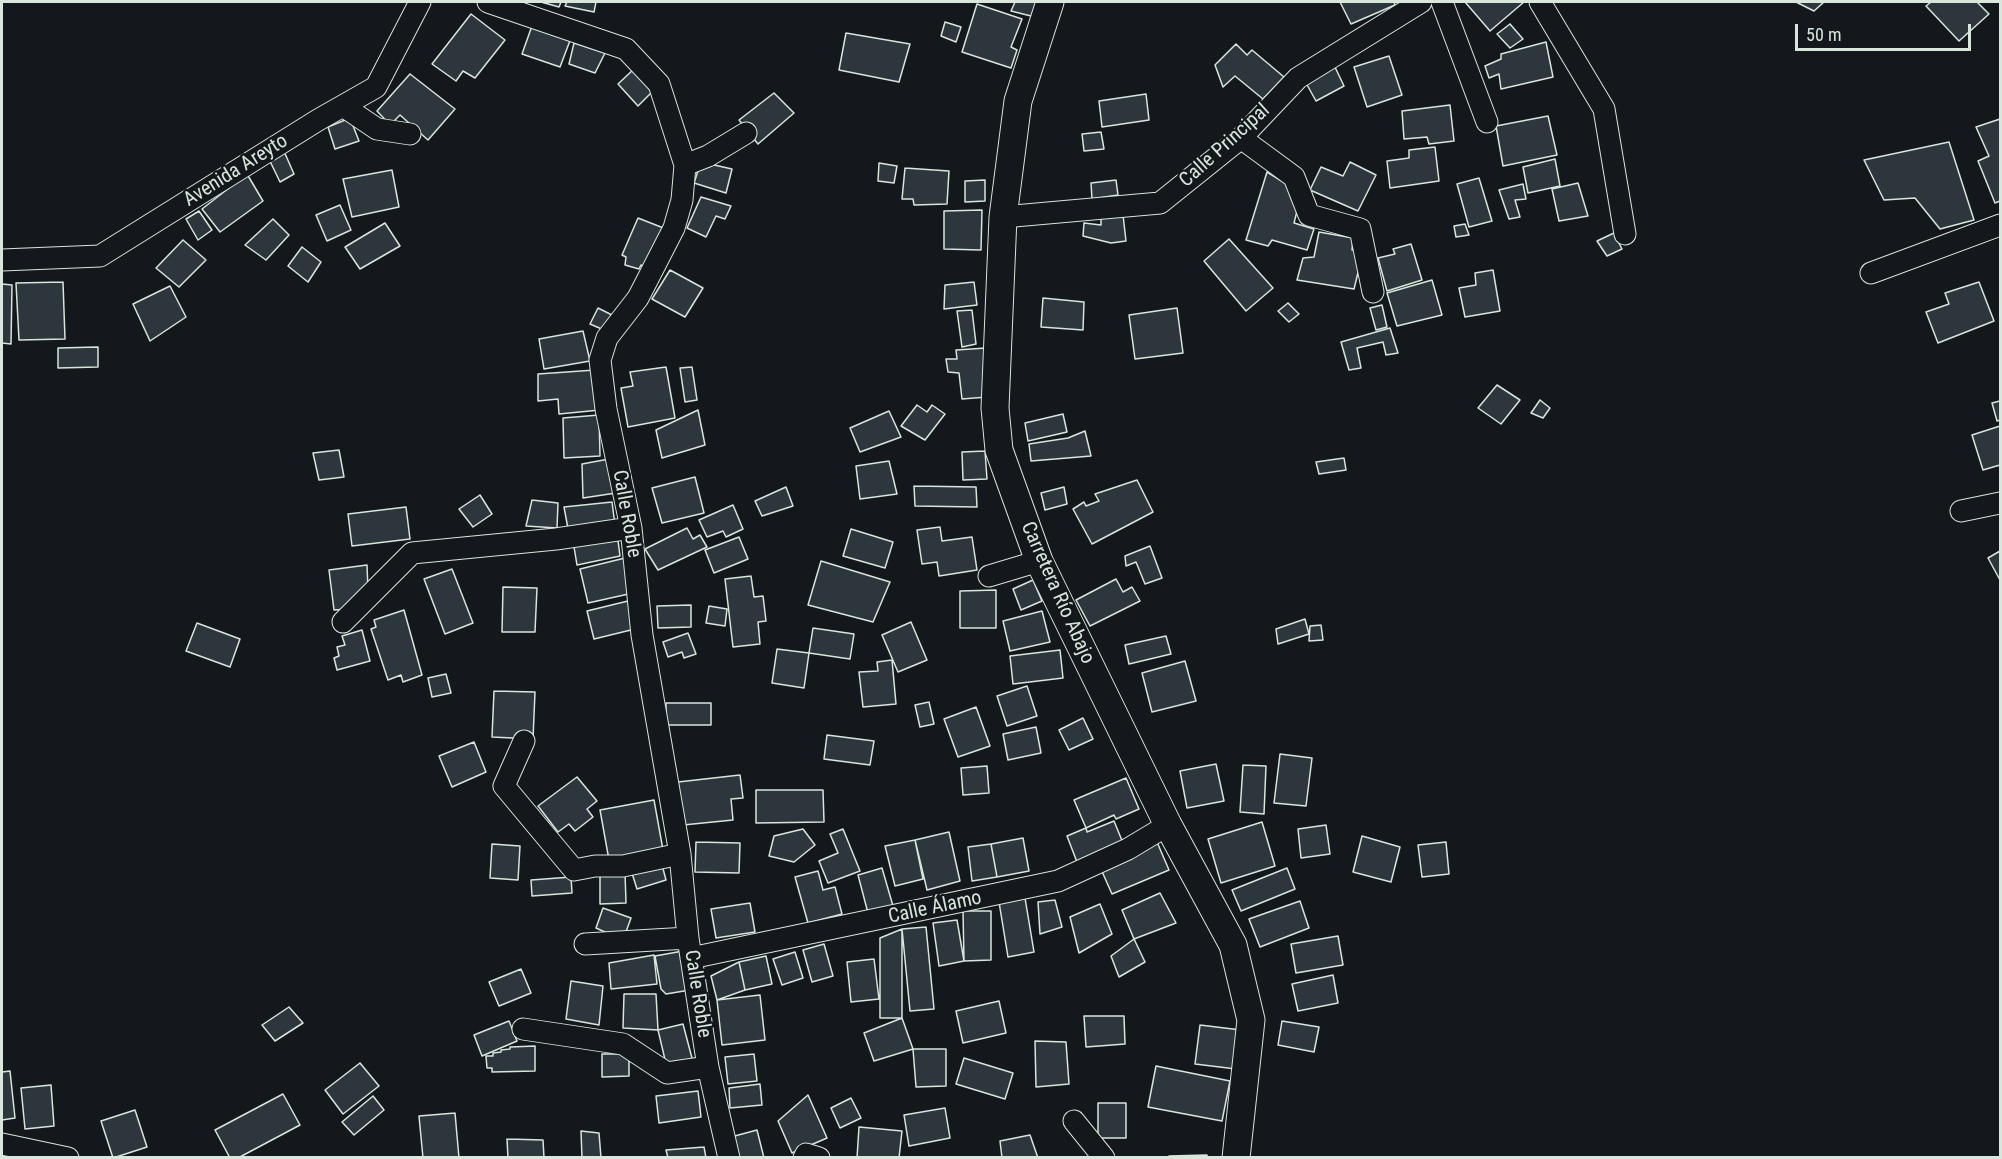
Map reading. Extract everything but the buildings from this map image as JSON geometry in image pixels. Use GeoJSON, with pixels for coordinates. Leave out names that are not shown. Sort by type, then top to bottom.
{"type":"FeatureCollection","features":[{"type":"Feature","properties":{"kind":"street","name":"Avenida Areyto"},"geometry":{"type":"LineString","coordinates":[[2,260],[100,256],[376,87],[420,2]]}},
{"type":"Feature","properties":{"kind":"street","name":"Calle Roble"},"geometry":{"type":"LineString","coordinates":[[488,2],[626,49],[659,84],[685,165],[682,200],[674,228],[638,298],[607,338],[600,360],[606,409],[631,528],[642,635],[680,854],[690,948],[708,1067],[729,1158]]}},
{"type":"Feature","properties":{"kind":"street","name":"Carretera Río Abajo"},"geometry":{"type":"LineString","coordinates":[[1050,2],[1018,101],[1003,217],[995,408],[999,450],[1039,561],[1168,825],[1233,945],[1251,1020],[1236,1158]]}},
{"type":"Feature","properties":{"kind":"street","name":"Calle Principal"},"geometry":{"type":"LineString","coordinates":[[1003,217],[1160,203],[1241,138],[1298,78],[1421,2]]}},
{"type":"Feature","properties":{"kind":"street"},"geometry":{"type":"LineString","coordinates":[[1442,2],[1486,122]]}},
{"type":"Feature","properties":{"kind":"street"},"geometry":{"type":"LineString","coordinates":[[1540,2],[1604,109],[1624,234]]}},
{"type":"Feature","properties":{"kind":"street"},"geometry":{"type":"LineString","coordinates":[[343,106],[377,129],[410,134]]}},
{"type":"Feature","properties":{"kind":"street"},"geometry":{"type":"LineString","coordinates":[[685,165],[708,156],[746,133]]}},
{"type":"Feature","properties":{"kind":"street"},"geometry":{"type":"LineString","coordinates":[[1241,138],[1294,177],[1309,215],[1360,229],[1373,292]]}},
{"type":"Feature","properties":{"kind":"street"},"geometry":{"type":"LineString","coordinates":[[1871,273],[2001,225]]}},
{"type":"Feature","properties":{"kind":"street"},"geometry":{"type":"LineString","coordinates":[[1961,511],[2001,503]]}},
{"type":"Feature","properties":{"kind":"street"},"geometry":{"type":"LineString","coordinates":[[343,622],[412,553],[556,539],[631,528]]}},
{"type":"Feature","properties":{"kind":"street"},"geometry":{"type":"LineString","coordinates":[[989,576],[1039,561]]}},
{"type":"Feature","properties":{"kind":"street"},"geometry":{"type":"LineString","coordinates":[[524,741],[504,786],[574,870],[595,866],[624,866],[680,854]]}},
{"type":"Feature","properties":{"kind":"street","name":"Calle Álamo"},"geometry":{"type":"LineString","coordinates":[[585,944],[690,948],[1058,881],[1128,849],[1168,825]]}},
{"type":"Feature","properties":{"kind":"street"},"geometry":{"type":"LineString","coordinates":[[523,1029],[623,1044],[667,1074],[708,1067]]}},
{"type":"Feature","properties":{"kind":"street"},"geometry":{"type":"LineString","coordinates":[[1074,1121],[1104,1158]]}},
{"type":"Feature","properties":{"kind":"street"},"geometry":{"type":"LineString","coordinates":[[2,1144],[69,1158]]}},
{"type":"Feature","properties":{"kind":"street"},"geometry":{"type":"LineString","coordinates":[[804,1158],[806,1154],[819,1158]]}}]}
